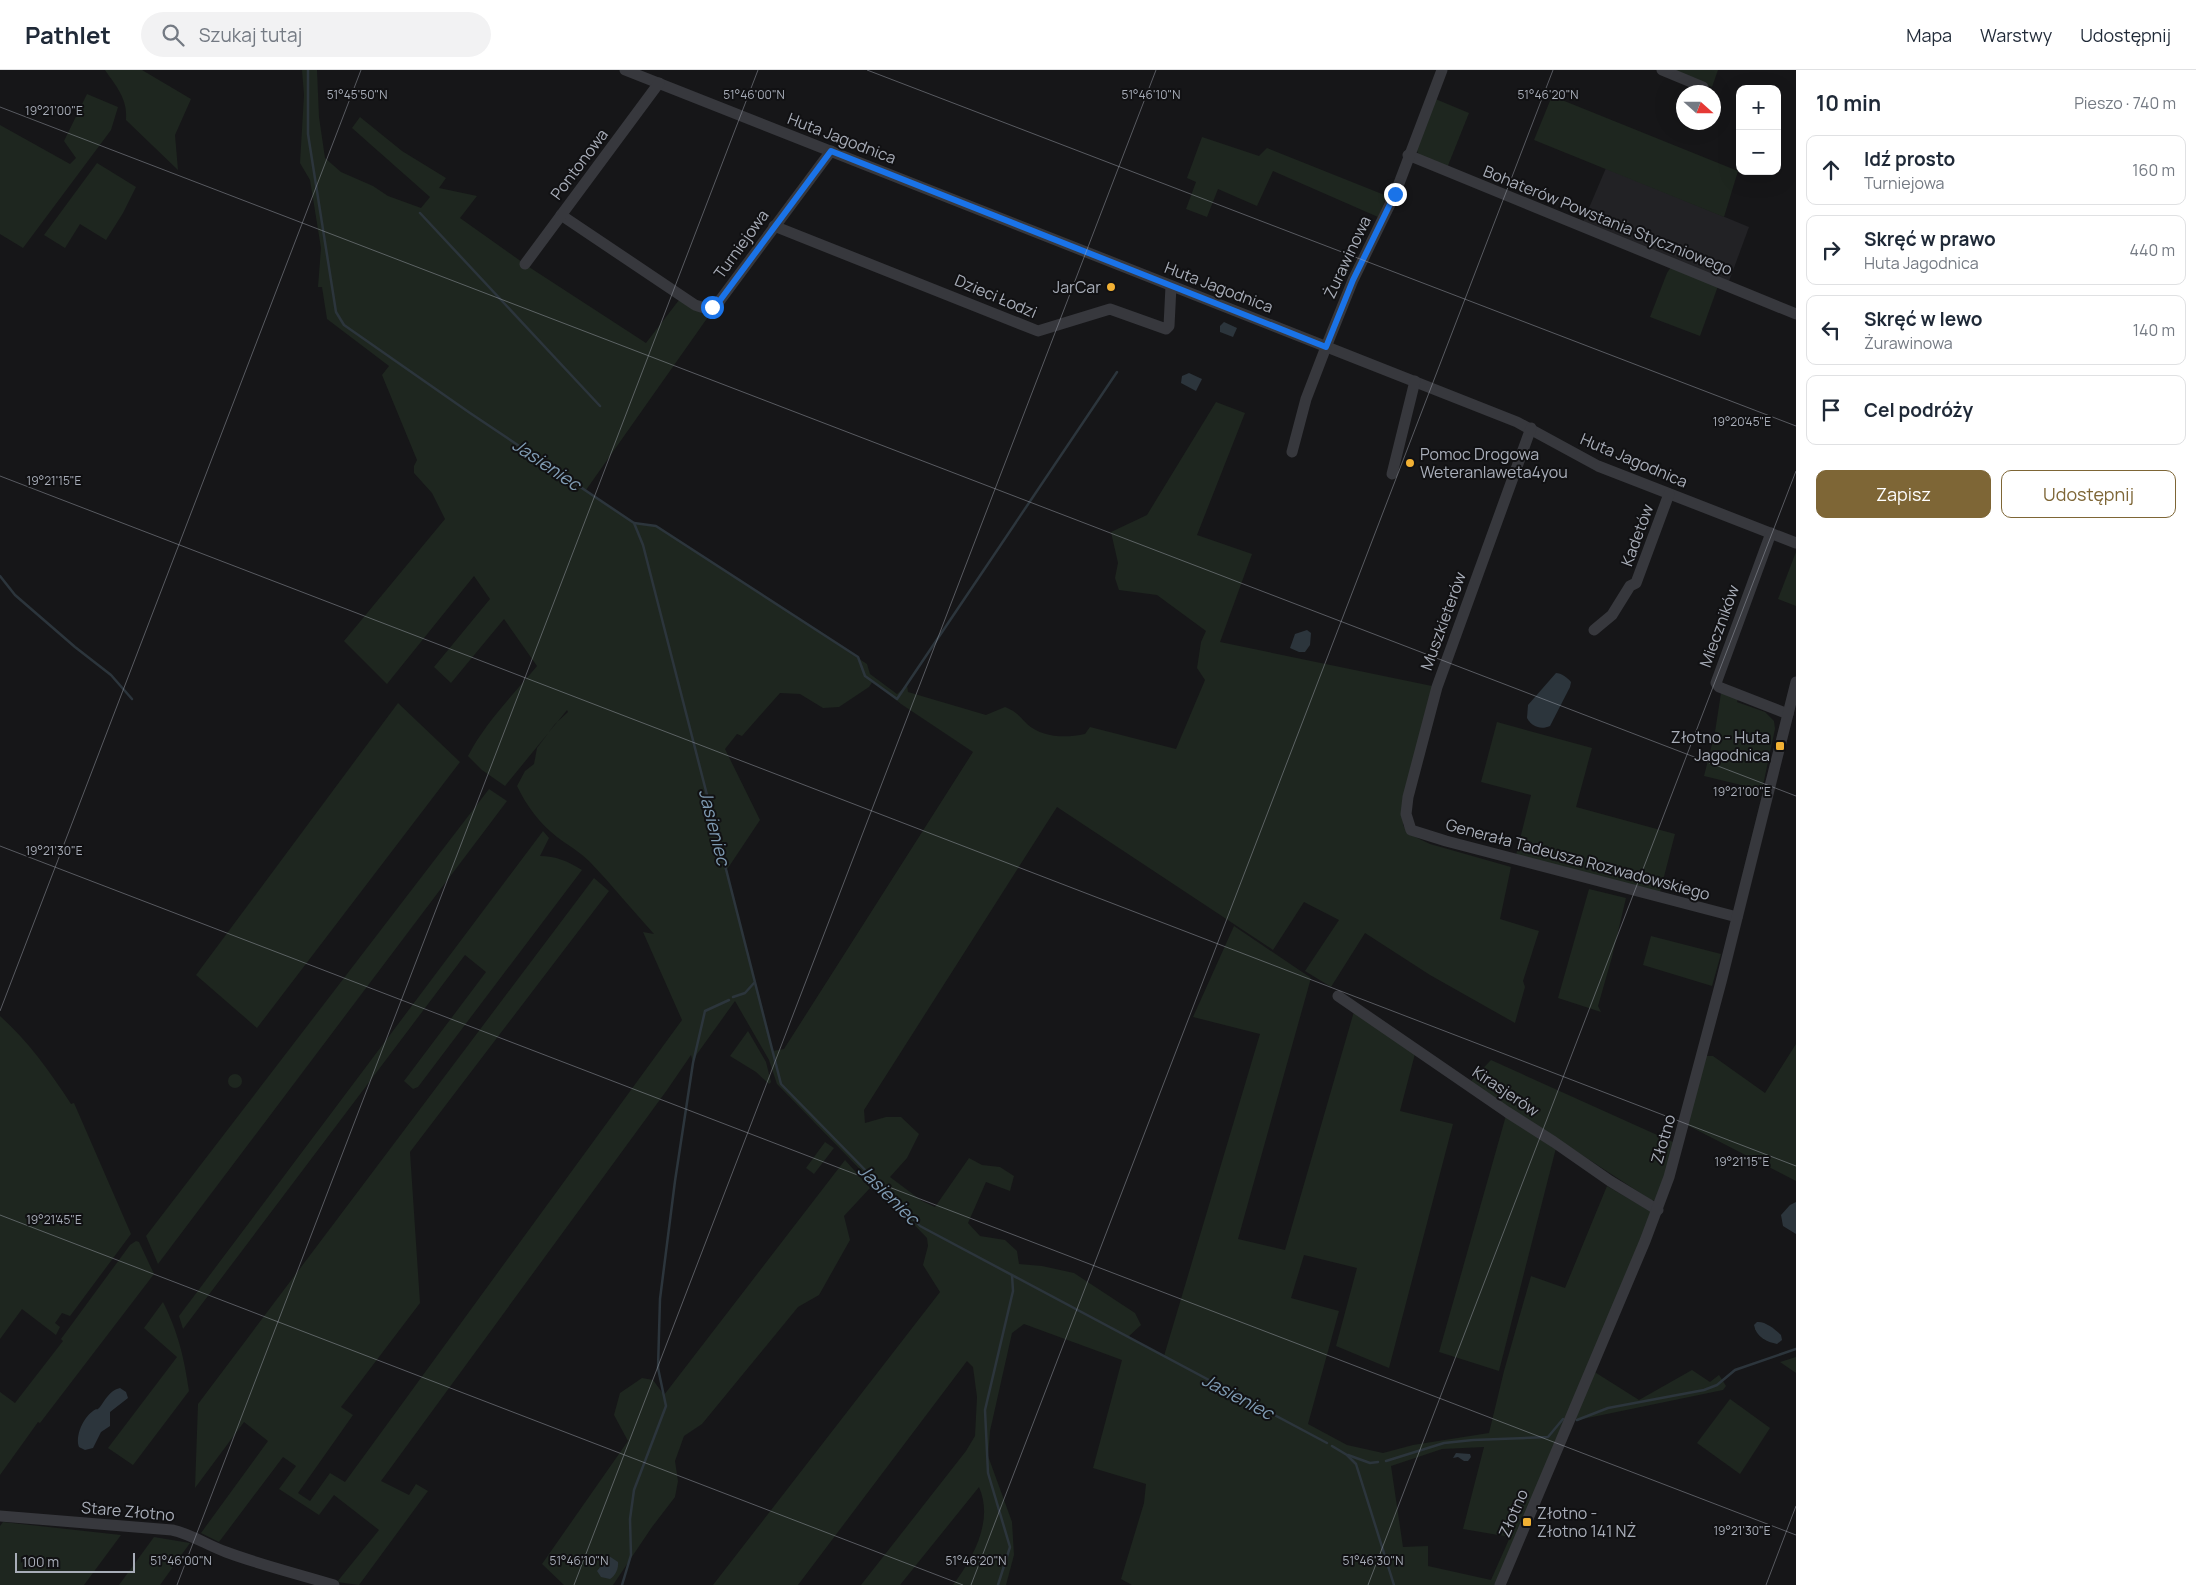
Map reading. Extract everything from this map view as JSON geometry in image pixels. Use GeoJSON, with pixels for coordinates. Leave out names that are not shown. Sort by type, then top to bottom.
{"type":"FeatureCollection","features":[{"type":"Feature","properties":{"kind":"street","name":"Huta Jagodnica"},"geometry":{"type":"LineString","coordinates":[[626,70],[1531,428],[1598,466],[1796,543]]}},
{"type":"Feature","properties":{"kind":"street","name":"Żurawinowa"},"geometry":{"type":"LineString","coordinates":[[1292,452],[1306,399],[1326,347],[1353,280],[1395,194],[1408,155],[1442,70]]}},
{"type":"Feature","properties":{"kind":"street"},"geometry":{"type":"LineString","coordinates":[[1662,70],[1698,85]]}},
{"type":"Feature","properties":{"kind":"street","name":"Pontonowa"},"geometry":{"type":"LineString","coordinates":[[525,264],[659,84]]}},
{"type":"Feature","properties":{"kind":"street","name":"Turniejowa"},"geometry":{"type":"LineString","coordinates":[[561,215],[696,305],[707,309],[718,303],[831,151]]}},
{"type":"Feature","properties":{"kind":"street","name":"Bohaterów Powstania Styczniowego"},"geometry":{"type":"LineString","coordinates":[[1408,155],[1796,314]]}},
{"type":"Feature","properties":{"kind":"street","name":"Dzieci Łodzi"},"geometry":{"type":"LineString","coordinates":[[774,226],[1038,331],[1110,309],[1166,329],[1169,326],[1171,286]]}},
{"type":"Feature","properties":{"kind":"street"},"geometry":{"type":"LineString","coordinates":[[1392,474],[1415,382]]}},
{"type":"Feature","properties":{"kind":"street","name":"Muszkieterów"},"geometry":{"type":"LineString","coordinates":[[1411,830],[1406,814],[1408,797],[1437,687],[1531,428]]}},
{"type":"Feature","properties":{"kind":"street","name":"Kadetów"},"geometry":{"type":"LineString","coordinates":[[1594,630],[1612,615],[1630,586],[1636,583],[1669,494]]}},
{"type":"Feature","properties":{"kind":"street","name":"Mieczników"},"geometry":{"type":"LineString","coordinates":[[1770,533],[1716,683],[1719,687],[1788,714]]}},
{"type":"Feature","properties":{"kind":"street","name":"Złotno"},"geometry":{"type":"LineString","coordinates":[[1500,1585],[1658,1210],[1682,1134],[1796,682]]}},
{"type":"Feature","properties":{"kind":"street","name":"Generała Tadeusza Rozwadowskiego"},"geometry":{"type":"LineString","coordinates":[[1411,830],[1446,842],[1737,917]]}},
{"type":"Feature","properties":{"kind":"street","name":"Kirasjerów"},"geometry":{"type":"LineString","coordinates":[[1338,996],[1610,1181],[1658,1210]]}},
{"type":"Feature","properties":{"kind":"street","name":"Stare Złotno"},"geometry":{"type":"LineString","coordinates":[[0,1516],[184,1532],[202,1543],[229,1553],[334,1585]]}},
{"type":"Feature","properties":{"kind":"shaded area"},"geometry":{"type":"Polygon","coordinates":[[[105,70],[142,70],[191,99],[175,135],[178,170],[126,120],[123,99],[105,70]]]}},
{"type":"Feature","properties":{"kind":"shaded area"},"geometry":{"type":"Polygon","coordinates":[[[302,70],[317,70],[319,117],[325,158],[341,172],[373,186],[388,196],[421,208],[430,197],[352,128],[360,117],[402,151],[446,178],[439,188],[477,196],[460,218],[529,267],[646,343],[679,300],[708,317],[586,490],[634,523],[656,526],[867,664],[870,674],[897,694],[907,685],[908,692],[986,715],[1005,707],[1015,712],[1033,729],[1054,736],[1085,734],[1090,727],[1176,749],[1205,680],[1197,668],[1201,642],[1206,631],[1157,595],[1119,590],[1115,578],[1118,563],[1111,532],[1147,515],[1216,402],[1245,413],[1197,535],[1252,554],[1220,642],[1432,686],[1404,804],[1403,825],[1409,834],[1430,844],[1511,867],[1500,919],[1539,931],[1523,981],[1525,987],[1515,1023],[1430,975],[1365,933],[1331,987],[1305,971],[1339,920],[1304,902],[1273,950],[1057,807],[864,1110],[865,1123],[886,1117],[901,1117],[919,1134],[907,1158],[890,1177],[922,1201],[935,1207],[969,1158],[982,1165],[1000,1167],[1014,1176],[1010,1191],[986,1182],[968,1223],[980,1236],[1005,1240],[1017,1251],[1019,1264],[1042,1266],[1074,1273],[1135,1313],[1141,1325],[1128,1337],[1164,1356],[1260,1034],[1193,1017],[1234,926],[1311,978],[1238,1239],[1285,1250],[1355,1008],[1416,1050],[1400,1111],[1453,1124],[1389,1368],[1336,1346],[1357,1268],[1304,1255],[1291,1298],[1339,1311],[1308,1424],[1347,1445],[1383,1453],[1413,1445],[1489,1433],[1504,1371],[1531,1276],[1565,1288],[1607,1186],[1652,1212],[1496,1585],[1132,1585],[1121,1579],[1144,1503],[1146,1484],[1093,1468],[1122,1360],[1024,1324],[1012,1333],[990,1431],[988,1456],[1012,1522],[1014,1555],[1006,1585],[953,1585],[968,1563],[983,1526],[983,1500],[979,1487],[900,1585],[861,1585],[966,1451],[975,1436],[977,1397],[973,1367],[967,1361],[798,1585],[713,1585],[940,1292],[923,1265],[928,1246],[927,1238],[777,1084],[769,1060],[735,1001],[697,1054],[693,1063],[691,1055],[381,1481],[409,1495],[416,1484],[428,1491],[359,1585],[337,1582],[379,1530],[334,1495],[319,1515],[279,1489],[296,1466],[283,1457],[219,1542],[201,1533],[268,1441],[244,1422],[195,1488],[198,1404],[594,878],[609,891],[410,1152],[420,1303],[341,1407],[353,1415],[298,1493],[310,1501],[330,1473],[345,1482],[682,1020],[643,932],[654,934],[590,862],[557,837],[539,820],[517,786],[525,771],[534,764],[537,748],[548,733],[505,786],[482,770],[468,756],[491,721],[537,666],[504,619],[451,683],[434,667],[490,599],[474,576],[387,684],[344,641],[445,519],[432,493],[414,473],[414,466],[417,460],[382,375],[389,366],[327,319],[322,287],[318,287],[321,248],[310,180],[300,163],[304,95],[302,70]],[[873,681],[869,687],[839,707],[823,708],[800,694],[780,693],[742,736],[737,734],[725,749],[760,820],[726,871],[773,1051],[784,1049],[973,752],[901,704],[873,681]],[[567,710],[557,722],[568,712],[567,710]],[[1484,1447],[1442,1449],[1391,1466],[1403,1547],[1428,1546],[1428,1566],[1491,1580],[1510,1537],[1463,1529],[1484,1447]]]}},
{"type":"Feature","properties":{"kind":"shaded area"},"geometry":{"type":"Polygon","coordinates":[[[1672,70],[1718,70],[1713,85],[1707,85],[1672,70]]]}},
{"type":"Feature","properties":{"kind":"shaded area"},"geometry":{"type":"Polygon","coordinates":[[[87,94],[118,107],[111,130],[23,248],[0,234],[0,125],[70,164],[76,158],[64,141],[87,94]]]}},
{"type":"Feature","properties":{"kind":"shaded area"},"geometry":{"type":"Polygon","coordinates":[[[1552,96],[1736,170],[1737,175],[1724,217],[1534,140],[1552,96]]]}},
{"type":"Feature","properties":{"kind":"shaded area"},"geometry":{"type":"Polygon","coordinates":[[[1433,98],[1469,113],[1447,168],[1420,157],[1415,147],[1433,98]]]}},
{"type":"Feature","properties":{"kind":"shaded area"},"geometry":{"type":"Polygon","coordinates":[[[1202,137],[1259,156],[1267,148],[1387,196],[1378,217],[1273,171],[1257,206],[1218,189],[1207,217],[1186,209],[1196,182],[1187,178],[1202,137]]]}},
{"type":"Feature","properties":{"kind":"shaded area"},"geometry":{"type":"Polygon","coordinates":[[[97,163],[136,187],[106,240],[80,224],[65,248],[44,235],[97,163]]]}},
{"type":"Feature","properties":{"kind":"shaded area"},"geometry":{"type":"Polygon","coordinates":[[[1606,168],[1749,227],[1728,284],[1583,222],[1606,168]]]}},
{"type":"Feature","properties":{"kind":"shaded area"},"geometry":{"type":"Polygon","coordinates":[[[1671,267],[1718,286],[1700,336],[1650,317],[1671,267]]]}},
{"type":"Feature","properties":{"kind":"shaded area"},"geometry":{"type":"Polygon","coordinates":[[[1224,322],[1237,328],[1233,337],[1220,332],[1220,326],[1224,322]]]}},
{"type":"Feature","properties":{"kind":"shaded area"},"geometry":{"type":"Polygon","coordinates":[[[1189,373],[1202,379],[1196,391],[1181,383],[1182,376],[1189,373]]]}},
{"type":"Feature","properties":{"kind":"shaded area"},"geometry":{"type":"Polygon","coordinates":[[[1796,552],[1796,606],[1778,599],[1796,552]]]}},
{"type":"Feature","properties":{"kind":"shaded area"},"geometry":{"type":"Polygon","coordinates":[[[1307,630],[1311,633],[1310,645],[1305,652],[1299,652],[1290,648],[1295,634],[1307,630]]]}},
{"type":"Feature","properties":{"kind":"shaded area"},"geometry":{"type":"Polygon","coordinates":[[[1556,673],[1570,680],[1570,687],[1550,726],[1537,727],[1531,724],[1527,718],[1528,705],[1556,673]]]}},
{"type":"Feature","properties":{"kind":"shaded area"},"geometry":{"type":"Polygon","coordinates":[[[1721,693],[1738,699],[1737,702],[1765,712],[1774,721],[1775,729],[1762,790],[1704,776],[1715,732],[1721,693]]]}},
{"type":"Feature","properties":{"kind":"shaded area"},"geometry":{"type":"Polygon","coordinates":[[[398,703],[460,762],[257,1028],[196,975],[398,703]]]}},
{"type":"Feature","properties":{"kind":"shaded area"},"geometry":{"type":"Polygon","coordinates":[[[1497,722],[1592,748],[1576,807],[1675,834],[1660,892],[1516,855],[1531,795],[1481,782],[1497,722]]]}},
{"type":"Feature","properties":{"kind":"shaded area"},"geometry":{"type":"Polygon","coordinates":[[[489,789],[507,801],[158,1264],[146,1236],[489,789]]]}},
{"type":"Feature","properties":{"kind":"shaded area"},"geometry":{"type":"Polygon","coordinates":[[[543,831],[549,838],[540,856],[561,860],[582,870],[418,1087],[413,1089],[404,1081],[486,972],[465,955],[183,1329],[179,1316],[543,831]]]}},
{"type":"Feature","properties":{"kind":"shaded area"},"geometry":{"type":"Polygon","coordinates":[[[1589,889],[1626,898],[1598,1006],[1601,1012],[1558,998],[1589,889]]]}},
{"type":"Feature","properties":{"kind":"shaded area"},"geometry":{"type":"Polygon","coordinates":[[[1651,936],[1721,954],[1712,986],[1643,965],[1651,936]]]}},
{"type":"Feature","properties":{"kind":"shaded area"},"geometry":{"type":"Polygon","coordinates":[[[0,1016],[38,1058],[71,1104],[74,1103],[131,1234],[70,1316],[62,1313],[55,1323],[60,1327],[56,1335],[22,1309],[0,1339],[0,1016]]]}},
{"type":"Feature","properties":{"kind":"shaded area"},"geometry":{"type":"Polygon","coordinates":[[[748,1031],[766,1062],[771,1082],[769,1084],[756,1072],[730,1056],[748,1031]]]}},
{"type":"Feature","properties":{"kind":"shaded area"},"geometry":{"type":"Polygon","coordinates":[[[1796,1044],[1796,1181],[1687,1125],[1706,1056],[1713,1056],[1765,1093],[1796,1044]]]}},
{"type":"Feature","properties":{"kind":"shaded area"},"geometry":{"type":"Polygon","coordinates":[[[1491,1060],[1675,1143],[1657,1201],[1651,1200],[1470,1082],[1491,1060]]]}},
{"type":"Feature","properties":{"kind":"shaded area"},"geometry":{"type":"Polygon","coordinates":[[[235,1074],[240,1076],[242,1081],[240,1086],[235,1088],[230,1086],[228,1081],[230,1076],[235,1074]]]}},
{"type":"Feature","properties":{"kind":"shaded area"},"geometry":{"type":"Polygon","coordinates":[[[1507,1112],[1556,1148],[1499,1371],[1439,1352],[1507,1112]]]}},
{"type":"Feature","properties":{"kind":"shaded area"},"geometry":{"type":"Polygon","coordinates":[[[825,1142],[834,1148],[814,1174],[806,1168],[825,1142]]]}},
{"type":"Feature","properties":{"kind":"shaded area"},"geometry":{"type":"Polygon","coordinates":[[[845,1160],[870,1188],[844,1216],[850,1240],[819,1295],[798,1307],[702,1424],[684,1436],[675,1461],[678,1481],[675,1497],[652,1527],[613,1585],[564,1585],[542,1564],[628,1441],[614,1415],[620,1393],[642,1378],[653,1380],[664,1395],[845,1160]]]}},
{"type":"Feature","properties":{"kind":"shaded area"},"geometry":{"type":"Polygon","coordinates":[[[1796,1202],[1796,1234],[1783,1226],[1781,1215],[1790,1205],[1796,1202]]]}},
{"type":"Feature","properties":{"kind":"shaded area"},"geometry":{"type":"Polygon","coordinates":[[[136,1241],[139,1242],[154,1274],[40,1423],[38,1422],[0,1475],[0,1392],[15,1403],[63,1341],[61,1339],[130,1245],[136,1241]]]}},
{"type":"Feature","properties":{"kind":"shaded area"},"geometry":{"type":"Polygon","coordinates":[[[163,1302],[180,1345],[189,1391],[133,1465],[108,1448],[177,1357],[144,1328],[163,1302]]]}},
{"type":"Feature","properties":{"kind":"shaded area"},"geometry":{"type":"Polygon","coordinates":[[[1757,1322],[1767,1324],[1773,1328],[1781,1335],[1782,1340],[1777,1344],[1762,1338],[1755,1329],[1754,1325],[1757,1322]]]}},
{"type":"Feature","properties":{"kind":"shaded area"},"geometry":{"type":"Polygon","coordinates":[[[1796,1357],[1796,1373],[1780,1362],[1796,1357]]]}},
{"type":"Feature","properties":{"kind":"shaded area"},"geometry":{"type":"Polygon","coordinates":[[[1692,1370],[1710,1382],[1719,1375],[1726,1386],[1723,1390],[1573,1421],[1593,1371],[1639,1400],[1692,1370]]]}},
{"type":"Feature","properties":{"kind":"shaded area"},"geometry":{"type":"Polygon","coordinates":[[[120,1388],[126,1392],[128,1398],[110,1412],[110,1426],[101,1432],[93,1448],[85,1450],[79,1447],[79,1433],[86,1418],[100,1407],[110,1393],[120,1388]]]}},
{"type":"Feature","properties":{"kind":"shaded area"},"geometry":{"type":"Polygon","coordinates":[[[1730,1399],[1770,1428],[1740,1474],[1697,1443],[1730,1399]]]}},
{"type":"Feature","properties":{"kind":"shaded area"},"geometry":{"type":"Polygon","coordinates":[[[1456,1453],[1470,1454],[1471,1457],[1468,1461],[1458,1457],[1453,1458],[1456,1453]]]}},
{"type":"Feature","properties":{"kind":"shaded area"},"geometry":{"type":"Polygon","coordinates":[[[3,1522],[121,1535],[84,1585],[0,1585],[0,1526],[3,1522]]]}},
{"type":"Feature","properties":{"kind":"shaded area"},"geometry":{"type":"Polygon","coordinates":[[[154,1537],[190,1543],[160,1585],[119,1585],[154,1537]]]}},
{"type":"Feature","properties":{"kind":"shaded area"},"geometry":{"type":"Polygon","coordinates":[[[609,1556],[618,1562],[616,1572],[610,1579],[601,1577],[597,1571],[609,1556]]]}},
{"type":"Feature","properties":{"kind":"waterway","name":"Jasieniec"},"geometry":{"type":"LineString","coordinates":[[308,70],[308,134],[336,312],[344,325],[470,413],[634,523],[643,545],[781,1084],[920,1226],[1327,1443]]}},
{"type":"Feature","properties":{"kind":"waterway"},"geometry":{"type":"LineString","coordinates":[[420,213],[600,406]]}},
{"type":"Feature","properties":{"kind":"waterway"},"geometry":{"type":"LineString","coordinates":[[634,523],[656,526],[858,657],[865,676],[897,699],[1117,372]]}},
{"type":"Feature","properties":{"kind":"waterway"},"geometry":{"type":"LineString","coordinates":[[0,576],[15,595],[75,647],[111,675],[132,699]]}},
{"type":"Feature","properties":{"kind":"waterway"},"geometry":{"type":"LineString","coordinates":[[733,997],[745,993],[754,983]]}},
{"type":"Feature","properties":{"kind":"waterway"},"geometry":{"type":"LineString","coordinates":[[622,1585],[631,1555],[630,1519],[634,1490],[666,1406],[658,1368],[660,1299],[693,1063],[705,1011],[729,1000]]}},
{"type":"Feature","properties":{"kind":"waterway"},"geometry":{"type":"LineString","coordinates":[[998,1585],[1010,1547],[988,1473],[985,1410],[1013,1291],[1012,1275]]}},
{"type":"Feature","properties":{"kind":"waterway"},"geometry":{"type":"LineString","coordinates":[[1577,1420],[1608,1408],[1704,1390],[1717,1385],[1735,1370],[1796,1349]]}},
{"type":"Feature","properties":{"kind":"waterway"},"geometry":{"type":"LineString","coordinates":[[1386,1461],[1444,1443],[1548,1437],[1563,1419]]}},
{"type":"Feature","properties":{"kind":"waterway","name":"Jasieniec"},"geometry":{"type":"LineString","coordinates":[[1332,1446],[1347,1455],[1356,1464],[1394,1585]]}},
{"type":"Feature","properties":{"kind":"waterway"},"geometry":{"type":"LineString","coordinates":[[1348,1455],[1370,1463],[1378,1462]]}},
{"type":"Feature","properties":{"kind":"place","name":"JarCar"},"geometry":{"type":"Point","coordinates":[1111,287]}},
{"type":"Feature","properties":{"kind":"place","name":"Pomoc Drogowa Weteranlaweta4you"},"geometry":{"type":"Point","coordinates":[1410,463]}},
{"type":"Feature","properties":{"kind":"place","name":"Złotno - Huta Jagodnica"},"geometry":{"type":"Point","coordinates":[1780,746]}},
{"type":"Feature","properties":{"kind":"place","name":"Złotno - Złotno 141 NŻ"},"geometry":{"type":"Point","coordinates":[1527,1522]}},
{"type":"Feature","properties":{"kind":"route"},"geometry":{"type":"LineString","coordinates":[[712,307],[718,303],[831,151],[1326,347],[1353,280],[1395,194]]}}]}
